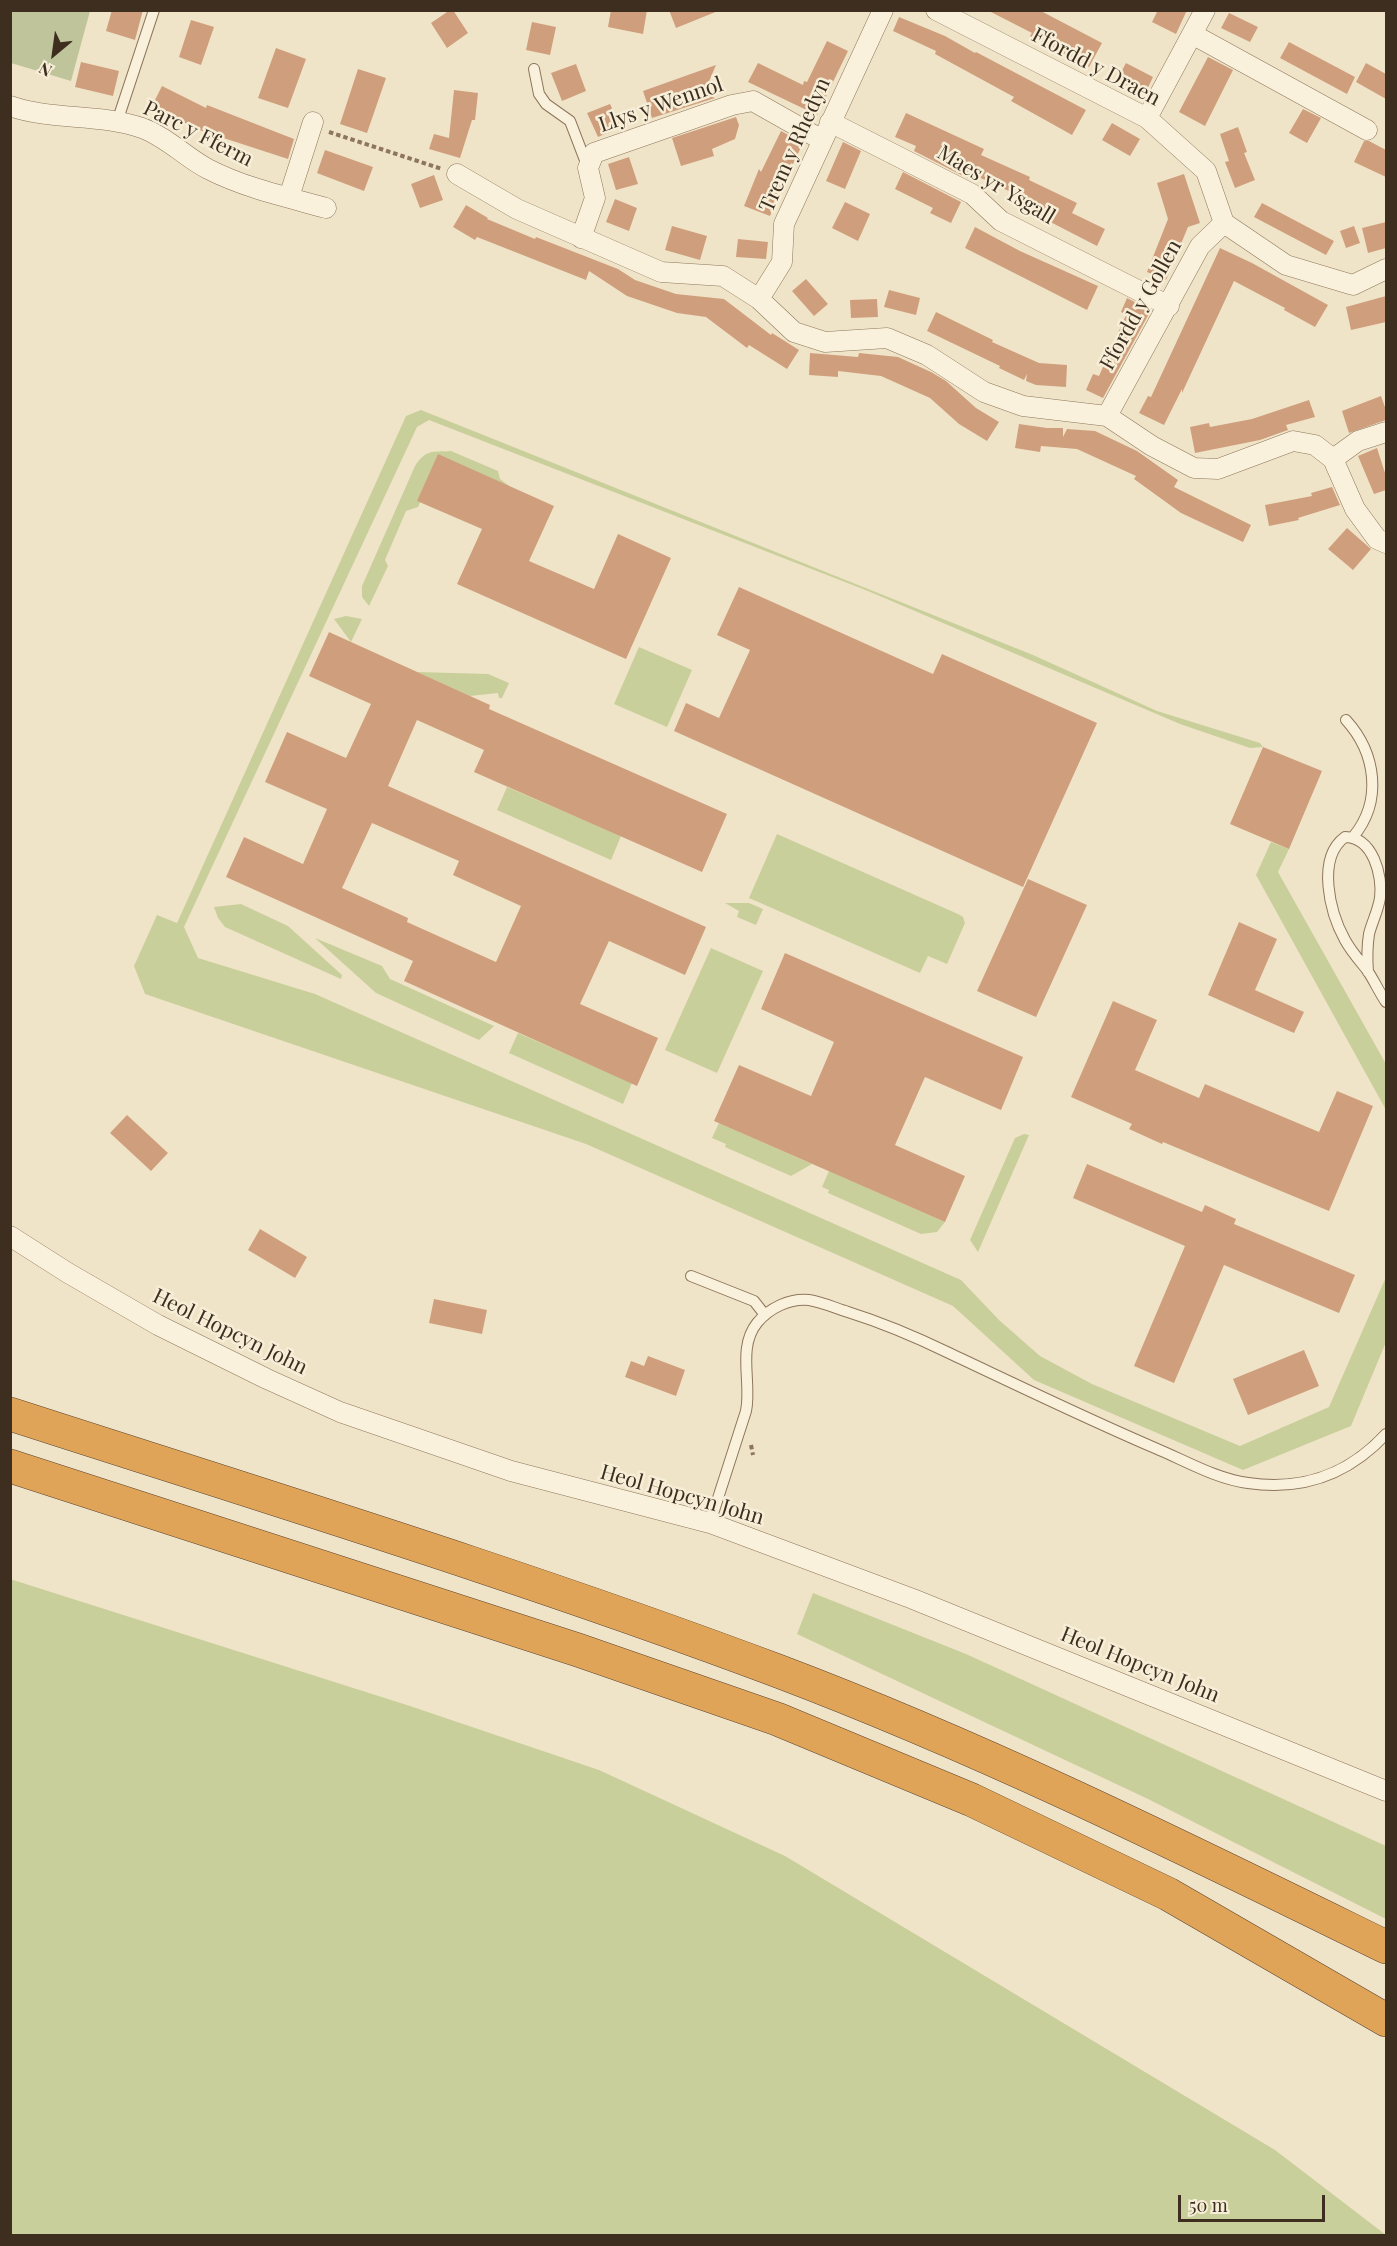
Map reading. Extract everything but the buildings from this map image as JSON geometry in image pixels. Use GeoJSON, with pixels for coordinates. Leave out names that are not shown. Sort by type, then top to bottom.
{"type":"FeatureCollection","features":[{"type":"Feature","properties":{"kind":"highway"},"geometry":{"type":"LineString","coordinates":[[10,1414],[574,1597],[781,1673],[1007,1765],[1386,1947]]}},
{"type":"Feature","properties":{"kind":"highway"},"geometry":{"type":"LineString","coordinates":[[10,1466],[578,1650],[777,1719],[972,1800],[1168,1894],[1318,1978],[1386,2020]]}},
{"type":"Feature","properties":{"kind":"highway"},"geometry":{"type":"LineString","coordinates":[[1240,1875],[1386,1956]]}},
{"type":"Feature","properties":{"kind":"highway"},"geometry":{"type":"LineString","coordinates":[[1318,1978],[1386,2028]]}},
{"type":"Feature","properties":{"kind":"street","name":"Trem y Rhedyn"},"geometry":{"type":"LineString","coordinates":[[759,299],[782,262],[784,224],[883,10]]}},
{"type":"Feature","properties":{"kind":"street"},"geometry":{"type":"LineString","coordinates":[[1147,118],[1205,10]]}},
{"type":"Feature","properties":{"kind":"street","name":"Ffordd y Draen"},"geometry":{"type":"LineString","coordinates":[[944,12],[1147,118],[1206,171],[1224,223]]}},
{"type":"Feature","properties":{"kind":"street"},"geometry":{"type":"LineString","coordinates":[[1192,34],[1367,130]]}},
{"type":"Feature","properties":{"kind":"street","name":"Llys y Wennol"},"geometry":{"type":"LineString","coordinates":[[588,168],[594,153],[732,105],[753,101],[826,131]]}},
{"type":"Feature","properties":{"kind":"street","name":"Parc y Fferm"},"geometry":{"type":"LineString","coordinates":[[10,106],[42,113],[117,122],[142,129],[172,143],[206,168],[241,184],[326,208]]}},
{"type":"Feature","properties":{"kind":"street"},"geometry":{"type":"LineString","coordinates":[[289,197],[321,127]]}},
{"type":"Feature","properties":{"kind":"street","name":"Maes yr Ysgall"},"geometry":{"type":"LineString","coordinates":[[826,131],[972,194],[1001,221],[1169,306]]}},
{"type":"Feature","properties":{"kind":"street"},"geometry":{"type":"LineString","coordinates":[[581,238],[595,198],[588,168]]}},
{"type":"Feature","properties":{"kind":"street"},"geometry":{"type":"LineString","coordinates":[[457,174],[516,209],[661,272],[723,276],[759,299],[794,332],[825,342],[887,338],[927,355],[984,392],[1023,405],[1107,416],[1152,446],[1194,468],[1218,469],[1293,441],[1315,445],[1333,459],[1355,509],[1377,539],[1386,543]]}},
{"type":"Feature","properties":{"kind":"street"},"geometry":{"type":"LineString","coordinates":[[1224,223],[1286,265],[1353,285],[1386,269]]}},
{"type":"Feature","properties":{"kind":"street","name":"Ffordd y Gollen"},"geometry":{"type":"LineString","coordinates":[[1107,416],[1200,246],[1224,223]]}},
{"type":"Feature","properties":{"kind":"street"},"geometry":{"type":"LineString","coordinates":[[1333,459],[1358,441],[1386,432]]}},
{"type":"Feature","properties":{"kind":"street","name":"Heol Hopcyn John"},"geometry":{"type":"LineString","coordinates":[[10,1236],[68,1273],[158,1324],[267,1379],[340,1412],[511,1472],[710,1523],[913,1599],[1386,1791]]}},
{"type":"Feature","properties":{"kind":"lane"},"geometry":{"type":"LineString","coordinates":[[117,122],[153,10]]}},
{"type":"Feature","properties":{"kind":"lane"},"geometry":{"type":"LineString","coordinates":[[534,69],[539,94],[546,104],[570,121],[588,168]]}},
{"type":"Feature","properties":{"kind":"lane"},"geometry":{"type":"LineString","coordinates":[[1346,720],[1357,732],[1367,751],[1372,767],[1373,783],[1367,816],[1353,837]]}},
{"type":"Feature","properties":{"kind":"lane"},"geometry":{"type":"LineString","coordinates":[[1368,972],[1367,946],[1380,898],[1380,879],[1370,852],[1361,841],[1353,837],[1345,837],[1333,850],[1330,860],[1330,893],[1336,922],[1344,939],[1386,1002]]}},
{"type":"Feature","properties":{"kind":"lane"},"geometry":{"type":"LineString","coordinates":[[691,1276],[754,1301],[765,1315]]}},
{"type":"Feature","properties":{"kind":"lane"},"geometry":{"type":"LineString","coordinates":[[710,1523],[749,1398],[747,1346],[757,1323],[775,1307],[790,1302],[807,1300],[876,1321],[1126,1435],[1211,1472],[1246,1483],[1276,1485],[1307,1483],[1316,1480],[1357,1461],[1386,1434]]}},
{"type":"Feature","properties":{"kind":"path"},"geometry":{"type":"LineString","coordinates":[[321,127],[457,174]]}},
{"type":"Feature","properties":{"kind":"path"},"geometry":{"type":"LineString","coordinates":[[750,1439],[753,1455]]}},
{"type":"Feature","properties":{"kind":"green space"},"geometry":{"type":"Polygon","coordinates":[[[10,11],[90,11],[71,81],[11,63],[10,11]]]}},
{"type":"Feature","properties":{"kind":"green space"},"geometry":{"type":"Polygon","coordinates":[[[421,410],[1033,655],[1157,711],[1260,743],[1263,747],[1250,748],[1180,724],[868,591],[429,420],[417,427],[184,927],[198,958],[315,994],[961,1280],[999,1320],[1040,1356],[1092,1384],[1240,1446],[1329,1407],[1386,1277],[1386,1342],[1351,1426],[1243,1470],[1034,1380],[953,1306],[586,1144],[145,994],[134,966],[157,915],[177,923],[406,416],[421,410]]]}},
{"type":"Feature","properties":{"kind":"green space"},"geometry":{"type":"Polygon","coordinates":[[[451,451],[498,471],[500,479],[525,498],[438,460],[418,507],[406,511],[385,560],[388,566],[369,606],[362,597],[362,586],[415,466],[426,454],[451,451]]]}},
{"type":"Feature","properties":{"kind":"green space"},"geometry":{"type":"Polygon","coordinates":[[[346,616],[362,619],[351,642],[334,619],[346,616]]]}},
{"type":"Feature","properties":{"kind":"green space"},"geometry":{"type":"Polygon","coordinates":[[[639,647],[692,670],[667,727],[614,704],[639,647]]]}},
{"type":"Feature","properties":{"kind":"green space"},"geometry":{"type":"Polygon","coordinates":[[[417,672],[488,674],[509,683],[502,698],[499,698],[498,693],[470,696],[417,672]]]}},
{"type":"Feature","properties":{"kind":"green space"},"geometry":{"type":"Polygon","coordinates":[[[507,787],[621,836],[611,860],[497,810],[507,787]]]}},
{"type":"Feature","properties":{"kind":"green space"},"geometry":{"type":"Polygon","coordinates":[[[777,834],[963,917],[965,923],[947,964],[928,956],[920,973],[749,898],[777,834]]]}},
{"type":"Feature","properties":{"kind":"green space"},"geometry":{"type":"Polygon","coordinates":[[[1271,842],[1289,849],[1278,872],[1386,1064],[1386,1110],[1256,875],[1271,842]]]}},
{"type":"Feature","properties":{"kind":"green space"},"geometry":{"type":"Polygon","coordinates":[[[725,903],[749,903],[763,909],[756,925],[737,917],[739,911],[725,903]]]}},
{"type":"Feature","properties":{"kind":"green space"},"geometry":{"type":"Polygon","coordinates":[[[241,904],[288,926],[342,975],[341,979],[225,927],[214,907],[241,904]]]}},
{"type":"Feature","properties":{"kind":"green space"},"geometry":{"type":"Polygon","coordinates":[[[315,938],[382,966],[390,979],[494,1026],[479,1040],[376,993],[315,938]]]}},
{"type":"Feature","properties":{"kind":"green space"},"geometry":{"type":"Polygon","coordinates":[[[711,948],[763,971],[717,1073],[665,1050],[711,948]]]}},
{"type":"Feature","properties":{"kind":"green space"},"geometry":{"type":"Polygon","coordinates":[[[518,1033],[632,1083],[623,1104],[509,1053],[518,1033]]]}},
{"type":"Feature","properties":{"kind":"green space"},"geometry":{"type":"Polygon","coordinates":[[[719,1123],[812,1164],[791,1176],[725,1147],[726,1144],[712,1138],[719,1123]]]}},
{"type":"Feature","properties":{"kind":"green space"},"geometry":{"type":"Polygon","coordinates":[[[1024,1134],[1029,1135],[978,1252],[970,1240],[1015,1138],[1024,1134]]]}},
{"type":"Feature","properties":{"kind":"green space"},"geometry":{"type":"Polygon","coordinates":[[[829,1171],[945,1222],[937,1232],[921,1234],[828,1193],[829,1190],[822,1187],[829,1171]]]}},
{"type":"Feature","properties":{"kind":"green space"},"geometry":{"type":"Polygon","coordinates":[[[10,1579],[410,1706],[599,1770],[785,1856],[1275,2150],[1386,2235],[11,2235],[10,1579]]]}},
{"type":"Feature","properties":{"kind":"green space"},"geometry":{"type":"Polygon","coordinates":[[[813,1593],[966,1654],[1386,1846],[1386,1919],[1148,1799],[797,1634],[813,1593]]]}}]}
